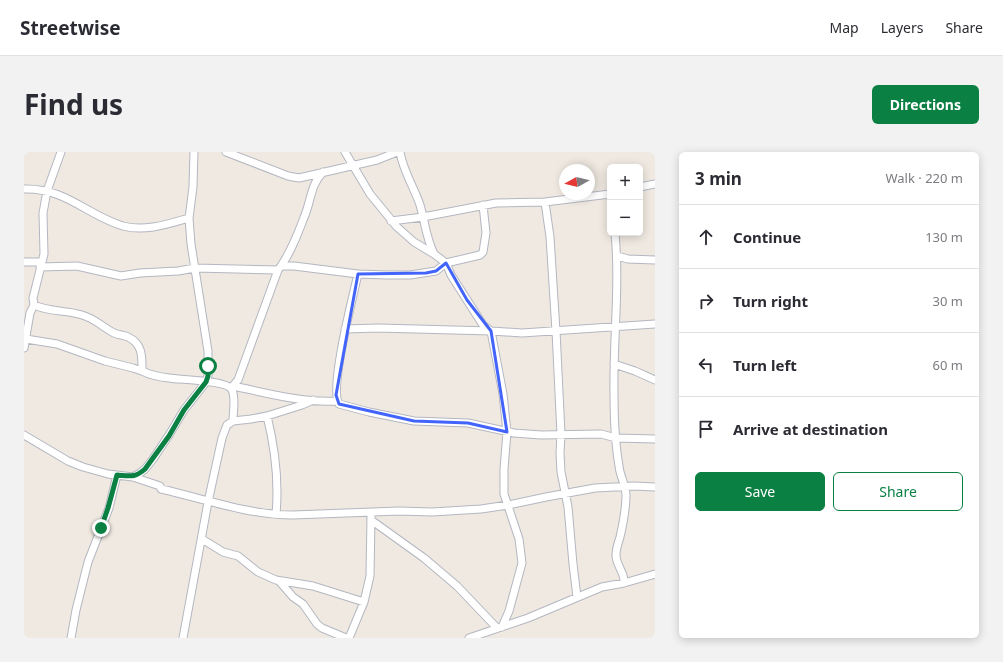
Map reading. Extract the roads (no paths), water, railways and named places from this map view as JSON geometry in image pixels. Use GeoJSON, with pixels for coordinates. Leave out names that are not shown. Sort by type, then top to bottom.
{"type":"FeatureCollection","features":[{"type":"Feature","properties":{"kind":"street"},"geometry":{"type":"LineString","coordinates":[[24,348],[26,330],[30,313],[34,305],[33,298],[44,246],[43,213],[48,191],[61,152]]}},
{"type":"Feature","properties":{"kind":"street"},"geometry":{"type":"LineString","coordinates":[[133,477],[140,474],[145,469],[169,436],[184,410],[206,382],[208,376],[208,351],[189,218],[194,187],[194,152]]}},
{"type":"Feature","properties":{"kind":"street"},"geometry":{"type":"LineString","coordinates":[[226,152],[294,178],[378,160],[398,152],[419,201],[427,236],[434,254]]}},
{"type":"Feature","properties":{"kind":"street"},"geometry":{"type":"LineString","coordinates":[[345,152],[370,194],[391,221],[414,242],[446,263],[451,275],[467,300],[484,325],[491,332],[503,394],[507,432],[504,494],[519,539],[522,563],[508,611],[500,628]]}},
{"type":"Feature","properties":{"kind":"street"},"geometry":{"type":"LineString","coordinates":[[232,387],[238,380],[279,268],[296,241],[315,181],[323,172]]}},
{"type":"Feature","properties":{"kind":"street"},"geometry":{"type":"LineString","coordinates":[[643,186],[655,184]]}},
{"type":"Feature","properties":{"kind":"street"},"geometry":{"type":"LineString","coordinates":[[25,188],[48,191],[69,199],[99,216],[124,226],[142,228],[152,227],[189,218]]}},
{"type":"Feature","properties":{"kind":"street"},"geometry":{"type":"LineString","coordinates":[[391,221],[423,217],[496,203],[545,202],[607,194]]}},
{"type":"Feature","properties":{"kind":"street"},"geometry":{"type":"LineString","coordinates":[[545,202],[550,237],[556,331],[561,434],[561,472],[568,507],[577,597]]}},
{"type":"Feature","properties":{"kind":"street"},"geometry":{"type":"LineString","coordinates":[[24,262],[41,265],[77,266],[121,276],[195,268],[279,268],[294,266],[387,276],[426,274],[436,271],[446,263],[480,255],[483,252],[486,233],[482,205]]}},
{"type":"Feature","properties":{"kind":"street"},"geometry":{"type":"LineString","coordinates":[[615,236],[617,256],[614,394],[619,467],[625,486],[626,502],[616,555],[617,564],[624,576],[624,583]]}},
{"type":"Feature","properties":{"kind":"street"},"geometry":{"type":"LineString","coordinates":[[617,256],[628,259],[655,260]]}},
{"type":"Feature","properties":{"kind":"street"},"geometry":{"type":"LineString","coordinates":[[358,274],[345,329],[337,380],[337,400],[339,404],[414,421],[468,424],[527,435],[600,434],[616,438],[655,439]]}},
{"type":"Feature","properties":{"kind":"street"},"geometry":{"type":"LineString","coordinates":[[34,305],[44,309],[81,314],[96,321],[115,333],[133,340],[142,352],[142,371]]}},
{"type":"Feature","properties":{"kind":"street"},"geometry":{"type":"LineString","coordinates":[[345,329],[378,328],[522,333],[655,324]]}},
{"type":"Feature","properties":{"kind":"street"},"geometry":{"type":"LineString","coordinates":[[26,339],[57,344],[105,361],[133,368],[149,374],[169,378],[217,383],[263,393],[313,400],[337,400]]}},
{"type":"Feature","properties":{"kind":"street"},"geometry":{"type":"LineString","coordinates":[[614,364],[655,380]]}},
{"type":"Feature","properties":{"kind":"street"},"geometry":{"type":"LineString","coordinates":[[232,387],[234,398],[233,420]]}},
{"type":"Feature","properties":{"kind":"street"},"geometry":{"type":"LineString","coordinates":[[183,638],[208,502],[224,431],[227,425],[233,420],[267,416],[313,400]]}},
{"type":"Feature","properties":{"kind":"street"},"geometry":{"type":"LineString","coordinates":[[267,416],[275,450],[277,491],[276,514]]}},
{"type":"Feature","properties":{"kind":"street"},"geometry":{"type":"LineString","coordinates":[[24,435],[68,461],[96,471],[133,477],[160,486],[161,489],[208,502],[248,511],[276,514],[371,516],[399,511],[432,512],[481,509],[595,488],[625,486],[655,487]]}},
{"type":"Feature","properties":{"kind":"street"},"geometry":{"type":"LineString","coordinates":[[71,638],[76,610],[88,562],[108,508],[117,475]]}},
{"type":"Feature","properties":{"kind":"street"},"geometry":{"type":"LineString","coordinates":[[280,582],[293,597],[303,604],[317,624],[322,628],[347,638],[364,602],[372,567],[371,516]]}},
{"type":"Feature","properties":{"kind":"street"},"geometry":{"type":"LineString","coordinates":[[371,516],[457,586],[500,628]]}},
{"type":"Feature","properties":{"kind":"street"},"geometry":{"type":"LineString","coordinates":[[202,539],[223,552],[238,556],[258,572],[280,582],[313,586],[364,602]]}},
{"type":"Feature","properties":{"kind":"street"},"geometry":{"type":"LineString","coordinates":[[469,638],[500,628],[602,588],[655,574]]}}]}
